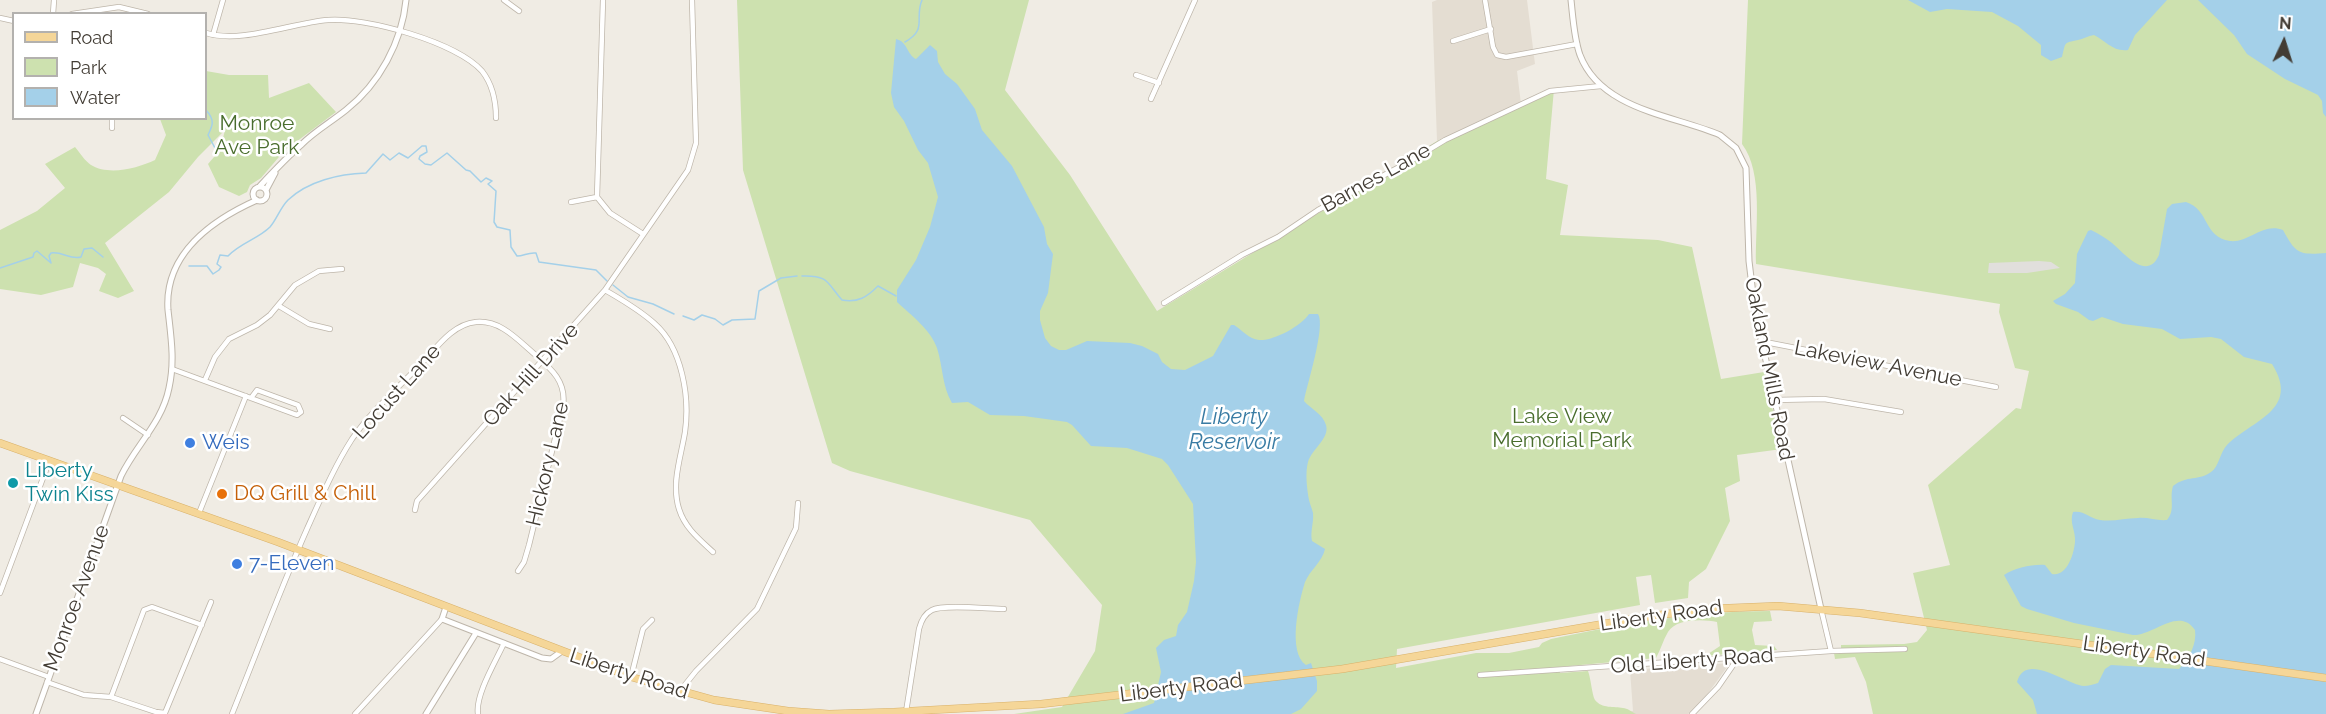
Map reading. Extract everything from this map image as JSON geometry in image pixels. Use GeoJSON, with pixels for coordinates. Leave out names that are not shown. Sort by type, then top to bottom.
{"type":"FeatureCollection","features":[{"type":"Feature","properties":{"kind":"main road","name":"Liberty Road"},"geometry":{"type":"LineString","coordinates":[[0,443],[298,550],[631,677],[682,692],[741,705],[796,713],[906,712],[1011,707],[1146,692],[1342,669],[1674,612],[1736,607],[1821,609],[2326,678]]}},
{"type":"Feature","properties":{"kind":"street"},"geometry":{"type":"LineString","coordinates":[[213,35],[223,0]]}},
{"type":"Feature","properties":{"kind":"street","name":"Monroe Avenue"},"geometry":{"type":"LineString","coordinates":[[263,188],[301,144],[347,109],[368,88],[381,70],[400,32],[406,0]]}},
{"type":"Feature","properties":{"kind":"street"},"geometry":{"type":"LineString","coordinates":[[504,0],[519,11]]}},
{"type":"Feature","properties":{"kind":"street"},"geometry":{"type":"LineString","coordinates":[[603,0],[597,197],[610,213],[643,234]]}},
{"type":"Feature","properties":{"kind":"street","name":"Oak Hill Drive"},"geometry":{"type":"LineString","coordinates":[[414,510],[417,501],[605,290],[688,170],[695,151],[697,128],[692,0]]}},
{"type":"Feature","properties":{"kind":"street"},"geometry":{"type":"LineString","coordinates":[[1151,99],[1195,0]]}},
{"type":"Feature","properties":{"kind":"street"},"geometry":{"type":"LineString","coordinates":[[1485,0],[1494,51],[1497,55],[1503,57],[1577,44]]}},
{"type":"Feature","properties":{"kind":"street","name":"Oakland Mills Road"},"geometry":{"type":"LineString","coordinates":[[1571,0],[1577,44],[1585,64],[1600,86],[1626,101],[1720,135],[1739,152],[1748,175],[1749,269],[1760,341],[1831,651]]}},
{"type":"Feature","properties":{"kind":"street"},"geometry":{"type":"LineString","coordinates":[[88,12],[120,8],[139,12]]}},
{"type":"Feature","properties":{"kind":"street"},"geometry":{"type":"LineString","coordinates":[[207,33],[240,35],[329,20],[376,24],[451,49],[470,60],[482,71],[494,93],[496,118]]}},
{"type":"Feature","properties":{"kind":"street"},"geometry":{"type":"LineString","coordinates":[[1454,41],[1491,29]]}},
{"type":"Feature","properties":{"kind":"street"},"geometry":{"type":"LineString","coordinates":[[1136,75],[1159,83]]}},
{"type":"Feature","properties":{"kind":"street","name":"Barnes Lane"},"geometry":{"type":"LineString","coordinates":[[1164,303],[1242,255],[1278,237],[1318,210],[1445,140],[1550,91],[1600,86]]}},
{"type":"Feature","properties":{"kind":"street"},"geometry":{"type":"LineString","coordinates":[[112,120],[112,128]]}},
{"type":"Feature","properties":{"kind":"street","name":"Monroe Avenue"},"geometry":{"type":"LineString","coordinates":[[244,206],[255,188],[263,188]]}},
{"type":"Feature","properties":{"kind":"street","name":"Monroe Avenue"},"geometry":{"type":"LineString","coordinates":[[36,714],[117,486],[128,462],[148,435],[166,401],[172,369],[173,345],[168,308],[170,288],[176,268],[187,249],[201,233],[210,225],[244,206],[264,199],[267,195],[263,188]]}},
{"type":"Feature","properties":{"kind":"street"},"geometry":{"type":"LineString","coordinates":[[253,193],[257,200]]}},
{"type":"Feature","properties":{"kind":"street"},"geometry":{"type":"LineString","coordinates":[[571,202],[597,197]]}},
{"type":"Feature","properties":{"kind":"street"},"geometry":{"type":"LineString","coordinates":[[205,380],[215,357],[229,339],[257,325],[279,306],[288,293],[303,279],[319,271],[342,268]]}},
{"type":"Feature","properties":{"kind":"street"},"geometry":{"type":"LineString","coordinates":[[605,290],[656,325],[674,351],[687,409],[676,482],[676,499],[681,516],[689,529],[713,552]]}},
{"type":"Feature","properties":{"kind":"street"},"geometry":{"type":"LineString","coordinates":[[279,306],[309,324],[330,329]]}},
{"type":"Feature","properties":{"kind":"street","name":"Locust Lane"},"geometry":{"type":"LineString","coordinates":[[232,714],[298,550],[335,469],[353,438],[371,416],[451,333],[475,322],[497,325],[505,329],[543,362]]}},
{"type":"Feature","properties":{"kind":"street","name":"Lakeview Avenue"},"geometry":{"type":"LineString","coordinates":[[1760,341],[1996,387]]}},
{"type":"Feature","properties":{"kind":"street","name":"Hickory Lane"},"geometry":{"type":"LineString","coordinates":[[518,571],[526,555],[565,394],[558,378],[543,362]]}},
{"type":"Feature","properties":{"kind":"street"},"geometry":{"type":"LineString","coordinates":[[172,369],[205,380],[249,397],[297,416],[301,412],[298,405],[257,390],[249,397],[198,513]]}},
{"type":"Feature","properties":{"kind":"street"},"geometry":{"type":"LineString","coordinates":[[1774,400],[1831,400],[1902,412]]}},
{"type":"Feature","properties":{"kind":"street"},"geometry":{"type":"LineString","coordinates":[[123,418],[148,435]]}},
{"type":"Feature","properties":{"kind":"street"},"geometry":{"type":"LineString","coordinates":[[0,593],[49,462]]}},
{"type":"Feature","properties":{"kind":"street"},"geometry":{"type":"LineString","coordinates":[[682,692],[696,671],[757,609],[796,528],[798,503]]}},
{"type":"Feature","properties":{"kind":"street"},"geometry":{"type":"LineString","coordinates":[[0,659],[84,695],[111,697],[165,713],[211,602]]}},
{"type":"Feature","properties":{"kind":"street"},"geometry":{"type":"LineString","coordinates":[[111,697],[147,607],[202,625]]}},
{"type":"Feature","properties":{"kind":"street"},"geometry":{"type":"LineString","coordinates":[[356,714],[442,619],[446,607]]}},
{"type":"Feature","properties":{"kind":"street"},"geometry":{"type":"LineString","coordinates":[[906,712],[919,629],[923,618],[932,610],[942,608],[1004,609]]}},
{"type":"Feature","properties":{"kind":"street"},"geometry":{"type":"LineString","coordinates":[[442,619],[546,660],[554,658],[562,651]]}},
{"type":"Feature","properties":{"kind":"street"},"geometry":{"type":"LineString","coordinates":[[631,677],[642,629],[652,620]]}},
{"type":"Feature","properties":{"kind":"street"},"geometry":{"type":"LineString","coordinates":[[426,714],[476,633]]}},
{"type":"Feature","properties":{"kind":"street"},"geometry":{"type":"LineString","coordinates":[[478,714],[481,695],[504,643]]}},
{"type":"Feature","properties":{"kind":"street","name":"Old Liberty Road"},"geometry":{"type":"LineString","coordinates":[[1480,675],[1831,651],[1905,649]]}},
{"type":"Feature","properties":{"kind":"street"},"geometry":{"type":"LineString","coordinates":[[1692,714],[1718,687],[1738,658]]}},
{"type":"Feature","properties":{"kind":"shaded area"},"geometry":{"type":"Polygon","coordinates":[[[1437,0],[1527,0],[1535,64],[1517,71],[1521,104],[1437,141],[1432,2],[1437,0]]]}},
{"type":"Feature","properties":{"kind":"shaded area"},"geometry":{"type":"Polygon","coordinates":[[[2051,262],[2060,268],[2027,273],[1988,273],[1989,263],[2051,262]]]}},
{"type":"Feature","properties":{"kind":"shaded area"},"geometry":{"type":"Polygon","coordinates":[[[1730,663],[1706,696],[1688,714],[1579,714],[1633,711],[1630,670],[1730,663]]]}},
{"type":"Feature","properties":{"kind":"green space","name":"Lake View Memorial Park"},"geometry":{"type":"Polygon","coordinates":[[[737,0],[1029,0],[1005,90],[1070,175],[1157,311],[1437,141],[1554,89],[1546,179],[1568,185],[1560,235],[1658,240],[1692,247],[1721,379],[1764,372],[1782,449],[1737,455],[1740,481],[1725,488],[1730,521],[1706,569],[1689,582],[1688,598],[1655,603],[1651,575],[1636,577],[1640,605],[1397,649],[1396,668],[1476,653],[1509,653],[1539,647],[1551,639],[1632,624],[1714,613],[1770,611],[1772,621],[1754,622],[1752,630],[1755,645],[1774,646],[1777,650],[1705,656],[1720,646],[1717,622],[1691,621],[1672,627],[1656,658],[1559,667],[1560,673],[1588,671],[1594,698],[1598,703],[1625,708],[1636,714],[1014,714],[1062,707],[1095,651],[1102,605],[1030,520],[850,471],[832,463],[743,170],[737,0]]]}},
{"type":"Feature","properties":{"kind":"green space"},"geometry":{"type":"Polygon","coordinates":[[[1748,0],[2326,0],[2326,714],[1873,714],[1866,682],[1855,657],[1835,659],[1834,653],[1863,652],[1863,648],[1841,648],[1841,645],[1917,642],[1927,630],[1913,573],[1950,565],[1928,485],[2016,408],[2021,409],[2029,371],[2015,368],[1999,312],[2000,304],[1756,264],[1756,185],[1749,156],[1742,144],[1748,0]]]}},
{"type":"Feature","properties":{"kind":"green space","name":"Monroe Ave Park"},"geometry":{"type":"Polygon","coordinates":[[[207,71],[229,75],[268,75],[269,98],[309,83],[336,112],[284,151],[261,178],[250,185],[247,192],[239,196],[219,187],[208,164],[220,150],[225,130],[198,157],[169,192],[105,243],[134,291],[118,298],[99,291],[106,274],[98,268],[80,263],[73,287],[41,295],[0,289],[0,230],[37,211],[65,188],[45,164],[75,147],[91,165],[98,168],[115,170],[132,168],[155,160],[166,135],[160,120],[207,120],[207,71]]]}},
{"type":"Feature","properties":{"kind":"water"},"geometry":{"type":"Polygon","coordinates":[[[1908,0],[2167,0],[2135,35],[2128,50],[2114,48],[2094,35],[2067,43],[2062,57],[2051,61],[2041,55],[2041,45],[2018,26],[1992,12],[1947,9],[1930,12],[1908,0]]]}},
{"type":"Feature","properties":{"kind":"water"},"geometry":{"type":"Polygon","coordinates":[[[2198,0],[2326,0],[2326,117],[2318,95],[2285,79],[2247,54],[2234,35],[2198,0]]]}},
{"type":"Feature","properties":{"kind":"water","name":"Liberty Reservoir"},"geometry":{"type":"Polygon","coordinates":[[[896,39],[903,43],[916,59],[930,45],[937,51],[938,62],[945,74],[957,84],[975,109],[982,130],[1012,166],[1044,227],[1047,244],[1053,254],[1048,293],[1040,311],[1040,320],[1045,338],[1051,346],[1059,350],[1066,350],[1087,341],[1130,343],[1158,354],[1162,362],[1171,369],[1185,370],[1213,356],[1231,325],[1252,338],[1265,340],[1287,332],[1309,314],[1318,314],[1320,330],[1304,401],[1320,415],[1327,430],[1310,457],[1306,476],[1313,513],[1312,541],[1325,549],[1305,582],[1296,626],[1297,649],[1300,658],[1306,665],[1311,663],[1317,681],[1317,691],[1301,709],[1291,714],[1123,714],[1154,703],[1161,672],[1156,648],[1164,640],[1176,636],[1178,625],[1187,612],[1196,562],[1193,504],[1162,459],[1127,448],[1091,446],[1067,422],[1024,416],[990,415],[968,402],[952,403],[946,390],[934,341],[920,323],[897,302],[897,290],[916,260],[930,227],[938,197],[928,163],[918,150],[904,121],[894,107],[891,93],[896,39]]]}},
{"type":"Feature","properties":{"kind":"water"},"geometry":{"type":"Polygon","coordinates":[[[2186,202],[2199,211],[2221,239],[2237,241],[2262,230],[2276,228],[2283,230],[2291,244],[2299,251],[2310,254],[2326,253],[2326,714],[2037,714],[2033,700],[2017,682],[2021,673],[2028,669],[2047,672],[2084,686],[2098,683],[2105,669],[2111,665],[2179,669],[2192,651],[2195,630],[2189,623],[2174,621],[2133,635],[2074,623],[2021,606],[2004,575],[2018,568],[2040,565],[2045,565],[2052,574],[2062,572],[2069,564],[2074,547],[2073,512],[2105,520],[2142,518],[2167,520],[2172,508],[2173,486],[2183,480],[2206,475],[2214,470],[2227,445],[2270,412],[2281,393],[2279,380],[2272,364],[2244,357],[2221,339],[2211,337],[2180,339],[2162,329],[2123,324],[2102,317],[2093,321],[2053,301],[2065,294],[2075,283],[2077,254],[2088,231],[2091,230],[2105,238],[2136,263],[2148,266],[2154,263],[2159,255],[2167,209],[2172,204],[2186,202]]]}},
{"type":"Feature","properties":{"kind":"waterway"},"geometry":{"type":"LineString","coordinates":[[905,42],[916,33],[922,0]]}},
{"type":"Feature","properties":{"kind":"waterway"},"geometry":{"type":"LineString","coordinates":[[207,111],[212,122],[208,135],[215,148]]}},
{"type":"Feature","properties":{"kind":"waterway"},"geometry":{"type":"LineString","coordinates":[[189,266],[207,266],[213,274],[221,267],[217,264],[220,255],[228,256],[270,227],[283,206],[296,193],[324,180],[366,173],[383,154],[390,160],[399,153],[408,158],[422,146],[426,146],[427,152],[419,159],[425,164],[431,165],[447,153],[481,182],[486,178],[492,181],[488,184],[496,191],[494,222],[497,227],[510,230],[511,247],[517,256],[536,253],[539,262],[596,270],[607,281]]}},
{"type":"Feature","properties":{"kind":"waterway"},"geometry":{"type":"LineString","coordinates":[[0,268],[33,257],[37,251],[51,263],[49,256],[51,253],[77,258],[81,257],[84,249],[92,248],[103,257]]}},
{"type":"Feature","properties":{"kind":"waterway"},"geometry":{"type":"LineString","coordinates":[[683,316],[694,320],[702,315],[715,319],[723,325],[732,320],[755,319],[759,291],[781,278],[797,276]]}},
{"type":"Feature","properties":{"kind":"waterway"},"geometry":{"type":"LineString","coordinates":[[802,276],[823,279],[842,300],[853,301],[862,298],[878,286],[896,296]]}},
{"type":"Feature","properties":{"kind":"waterway"},"geometry":{"type":"LineString","coordinates":[[613,285],[628,297],[653,304],[674,314]]}},
{"type":"Feature","properties":{"kind":"place","name":"Weis"},"geometry":{"type":"Point","coordinates":[190,443]}},
{"type":"Feature","properties":{"kind":"place","name":"Liberty Twin Kiss"},"geometry":{"type":"Point","coordinates":[13,483]}},
{"type":"Feature","properties":{"kind":"place","name":"DQ Grill & Chill"},"geometry":{"type":"Point","coordinates":[222,494]}},
{"type":"Feature","properties":{"kind":"place","name":"7-Eleven"},"geometry":{"type":"Point","coordinates":[237,564]}}]}
